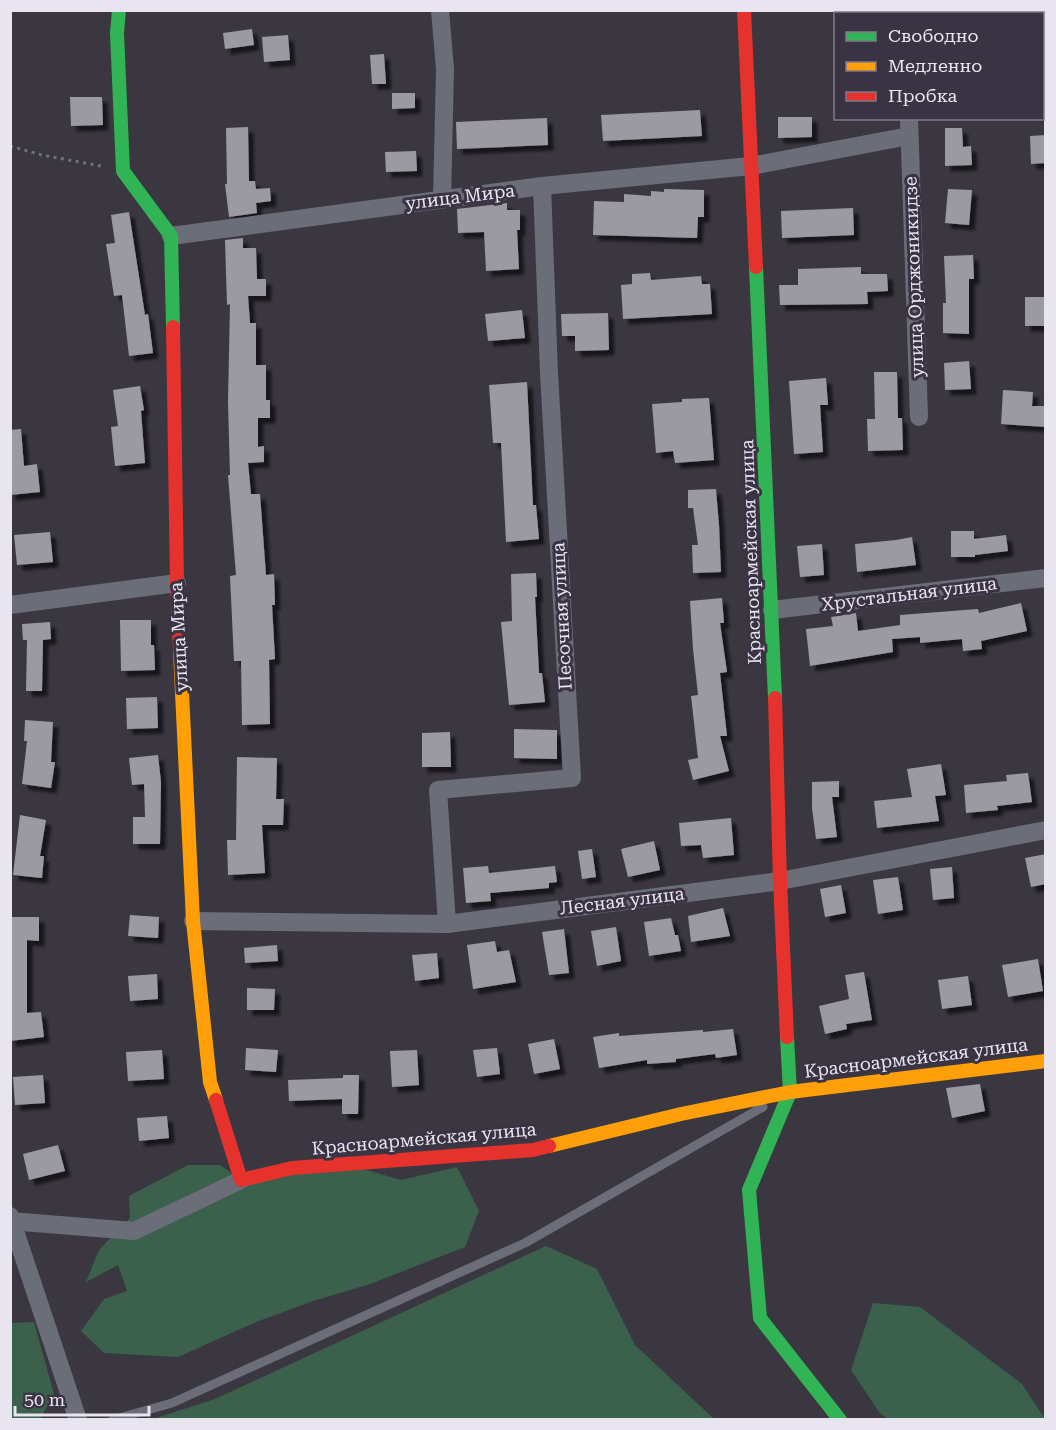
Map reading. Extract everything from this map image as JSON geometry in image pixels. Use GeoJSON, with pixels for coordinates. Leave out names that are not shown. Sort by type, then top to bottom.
{"type":"FeatureCollection","features":[{"type":"Feature","properties":{"kind":"street"},"geometry":{"type":"LineString","coordinates":[[119,10],[117,33],[123,171],[171,236]]}},
{"type":"Feature","properties":{"kind":"street"},"geometry":{"type":"LineString","coordinates":[[440,10],[445,69],[442,199]]}},
{"type":"Feature","properties":{"kind":"street","name":"Красноармейская улица"},"geometry":{"type":"LineString","coordinates":[[744,10],[772,610],[780,881],[790,1092]]}},
{"type":"Feature","properties":{"kind":"street","name":"улица Орджоникидзе"},"geometry":{"type":"LineString","coordinates":[[751,166],[909,127],[919,417]]}},
{"type":"Feature","properties":{"kind":"street","name":"улица Мира"},"geometry":{"type":"LineString","coordinates":[[241,1180],[210,1082],[193,921],[177,583],[171,236],[542,186],[751,166]]}},
{"type":"Feature","properties":{"kind":"street","name":"Песочная улица"},"geometry":{"type":"LineString","coordinates":[[447,924],[438,790],[572,778],[549,373],[542,186]]}},
{"type":"Feature","properties":{"kind":"street","name":"Хрустальная улица"},"geometry":{"type":"LineString","coordinates":[[772,610],[1046,578]]}},
{"type":"Feature","properties":{"kind":"street"},"geometry":{"type":"LineString","coordinates":[[10,605],[177,583]]}},
{"type":"Feature","properties":{"kind":"street","name":"Лесная улица"},"geometry":{"type":"LineString","coordinates":[[193,921],[447,924],[780,881],[1046,830]]}},
{"type":"Feature","properties":{"kind":"street","name":"Красноармейская улица"},"geometry":{"type":"LineString","coordinates":[[241,1180],[292,1168],[533,1149],[681,1114],[790,1092],[1046,1060]]}},
{"type":"Feature","properties":{"kind":"street"},"geometry":{"type":"LineString","coordinates":[[790,1092],[749,1190],[760,1317],[840,1419]]}},
{"type":"Feature","properties":{"kind":"street"},"geometry":{"type":"LineString","coordinates":[[78,1419],[11,1219],[134,1231],[241,1180]]}},
{"type":"Feature","properties":{"kind":"lane"},"geometry":{"type":"LineString","coordinates":[[112,1419],[172,1403],[525,1243],[790,1092]]}},
{"type":"Feature","properties":{"kind":"path"},"geometry":{"type":"LineString","coordinates":[[10,146],[42,155],[123,171]]}},
{"type":"Feature","properties":{"kind":"green space"},"geometry":{"type":"Polygon","coordinates":[[[346,1164],[401,1180],[457,1167],[479,1211],[465,1247],[370,1284],[313,1301],[256,1322],[178,1357],[104,1353],[81,1331],[104,1299],[127,1291],[118,1265],[86,1282],[99,1250],[130,1218],[129,1196],[188,1165],[220,1165],[241,1180],[346,1164]]]}},
{"type":"Feature","properties":{"kind":"green space"},"geometry":{"type":"Polygon","coordinates":[[[546,1246],[597,1269],[635,1345],[712,1419],[153,1419],[215,1399],[546,1246]]]}},
{"type":"Feature","properties":{"kind":"green space"},"geometry":{"type":"Polygon","coordinates":[[[873,1303],[920,1307],[1022,1384],[1045,1419],[888,1419],[879,1412],[851,1370],[873,1303]]]}},
{"type":"Feature","properties":{"kind":"green space"},"geometry":{"type":"Polygon","coordinates":[[[34,1322],[54,1394],[40,1419],[11,1419],[11,1323],[34,1322]]]}},
{"type":"Feature","properties":{"kind":"building"},"geometry":{"type":"Polygon","coordinates":[[[252,29],[254,45],[225,49],[223,33],[252,29]]]}},
{"type":"Feature","properties":{"kind":"building"},"geometry":{"type":"Polygon","coordinates":[[[288,35],[290,60],[264,62],[262,37],[288,35]]]}},
{"type":"Feature","properties":{"kind":"building"},"geometry":{"type":"Polygon","coordinates":[[[384,54],[386,84],[372,84],[370,55],[384,54]]]}},
{"type":"Feature","properties":{"kind":"building"},"geometry":{"type":"Polygon","coordinates":[[[392,93],[415,93],[415,108],[392,109],[392,93]]]}},
{"type":"Feature","properties":{"kind":"building"},"geometry":{"type":"Polygon","coordinates":[[[70,97],[102,97],[103,125],[71,126],[70,97]]]}},
{"type":"Feature","properties":{"kind":"building"},"geometry":{"type":"Polygon","coordinates":[[[700,110],[702,136],[603,141],[601,115],[700,110]]]}},
{"type":"Feature","properties":{"kind":"building"},"geometry":{"type":"Polygon","coordinates":[[[778,117],[812,117],[812,137],[778,138],[778,117]]]}},
{"type":"Feature","properties":{"kind":"building"},"geometry":{"type":"Polygon","coordinates":[[[547,118],[548,145],[457,149],[456,122],[547,118]]]}},
{"type":"Feature","properties":{"kind":"building"},"geometry":{"type":"Polygon","coordinates":[[[248,127],[249,181],[255,181],[256,189],[270,188],[271,201],[256,203],[257,213],[229,217],[225,184],[227,184],[226,128],[248,127]]]}},
{"type":"Feature","properties":{"kind":"building"},"geometry":{"type":"Polygon","coordinates":[[[945,128],[962,128],[963,147],[971,146],[972,165],[945,166],[945,128]]]}},
{"type":"Feature","properties":{"kind":"building"},"geometry":{"type":"Polygon","coordinates":[[[1046,135],[1046,163],[1031,164],[1030,136],[1046,135]]]}},
{"type":"Feature","properties":{"kind":"building"},"geometry":{"type":"Polygon","coordinates":[[[416,151],[417,171],[386,172],[385,152],[416,151]]]}},
{"type":"Feature","properties":{"kind":"building"},"geometry":{"type":"Polygon","coordinates":[[[664,189],[704,190],[704,217],[698,217],[697,238],[593,235],[594,201],[624,202],[624,194],[651,196],[651,191],[664,192],[664,189]]]}},
{"type":"Feature","properties":{"kind":"building"},"geometry":{"type":"Polygon","coordinates":[[[948,189],[972,190],[969,225],[945,223],[948,189]]]}},
{"type":"Feature","properties":{"kind":"building"},"geometry":{"type":"Polygon","coordinates":[[[507,203],[507,210],[520,210],[520,230],[517,230],[519,269],[486,271],[484,232],[458,233],[457,209],[507,203]]]}},
{"type":"Feature","properties":{"kind":"building"},"geometry":{"type":"Polygon","coordinates":[[[853,208],[854,235],[782,238],[781,211],[853,208]]]}},
{"type":"Feature","properties":{"kind":"building"},"geometry":{"type":"Polygon","coordinates":[[[129,212],[153,353],[129,356],[122,295],[114,296],[106,244],[115,243],[111,215],[129,212]]]}},
{"type":"Feature","properties":{"kind":"building"},"geometry":{"type":"Polygon","coordinates":[[[243,238],[243,248],[256,248],[257,279],[266,279],[266,296],[248,296],[250,323],[256,323],[256,365],[266,365],[266,400],[270,400],[270,418],[258,418],[258,447],[264,446],[264,462],[248,463],[251,494],[260,494],[266,575],[274,574],[275,605],[272,605],[275,659],[269,660],[270,724],[242,725],[241,661],[234,661],[230,576],[236,575],[228,475],[230,475],[228,401],[230,304],[227,305],[225,240],[243,238]]]}},
{"type":"Feature","properties":{"kind":"building"},"geometry":{"type":"Polygon","coordinates":[[[973,255],[974,279],[969,279],[969,334],[943,333],[943,303],[946,303],[944,256],[973,255]]]}},
{"type":"Feature","properties":{"kind":"building"},"geometry":{"type":"Polygon","coordinates":[[[861,267],[861,274],[887,274],[888,291],[867,292],[868,304],[780,305],[779,285],[798,285],[798,269],[861,267]]]}},
{"type":"Feature","properties":{"kind":"building"},"geometry":{"type":"Polygon","coordinates":[[[650,273],[651,280],[701,276],[702,284],[710,284],[712,314],[623,319],[621,285],[632,284],[632,274],[650,273]]]}},
{"type":"Feature","properties":{"kind":"building"},"geometry":{"type":"Polygon","coordinates":[[[1025,297],[1046,297],[1046,326],[1025,326],[1025,297]]]}},
{"type":"Feature","properties":{"kind":"building"},"geometry":{"type":"Polygon","coordinates":[[[522,310],[525,338],[488,341],[485,314],[522,310]]]}},
{"type":"Feature","properties":{"kind":"building"},"geometry":{"type":"Polygon","coordinates":[[[608,313],[609,350],[575,351],[575,336],[562,336],[561,314],[608,313]]]}},
{"type":"Feature","properties":{"kind":"building"},"geometry":{"type":"Polygon","coordinates":[[[969,361],[971,389],[945,390],[944,363],[969,361]]]}},
{"type":"Feature","properties":{"kind":"building"},"geometry":{"type":"Polygon","coordinates":[[[874,372],[897,372],[898,418],[902,418],[903,450],[868,451],[867,419],[875,419],[874,372]]]}},
{"type":"Feature","properties":{"kind":"building"},"geometry":{"type":"Polygon","coordinates":[[[826,378],[828,405],[820,405],[823,452],[794,454],[789,381],[826,378]]]}},
{"type":"Feature","properties":{"kind":"building"},"geometry":{"type":"Polygon","coordinates":[[[527,382],[533,505],[536,505],[539,539],[506,542],[501,443],[493,443],[489,385],[527,382]]]}},
{"type":"Feature","properties":{"kind":"building"},"geometry":{"type":"Polygon","coordinates":[[[140,386],[144,410],[141,411],[145,463],[115,466],[111,427],[118,426],[113,390],[140,386]]]}},
{"type":"Feature","properties":{"kind":"building"},"geometry":{"type":"Polygon","coordinates":[[[1003,390],[1033,392],[1032,406],[1046,406],[1046,427],[1001,424],[1003,390]]]}},
{"type":"Feature","properties":{"kind":"building"},"geometry":{"type":"Polygon","coordinates":[[[709,398],[714,460],[675,463],[673,451],[656,453],[652,404],[682,402],[682,399],[709,398]]]}},
{"type":"Feature","properties":{"kind":"building"},"geometry":{"type":"Polygon","coordinates":[[[21,429],[24,466],[37,464],[40,492],[10,495],[10,430],[21,429]]]}},
{"type":"Feature","properties":{"kind":"building"},"geometry":{"type":"Polygon","coordinates":[[[716,489],[721,572],[693,573],[692,545],[698,545],[693,508],[688,508],[688,490],[716,489]]]}},
{"type":"Feature","properties":{"kind":"building"},"geometry":{"type":"Polygon","coordinates":[[[951,531],[974,531],[974,539],[1006,535],[1008,551],[975,555],[975,557],[951,557],[951,531]]]}},
{"type":"Feature","properties":{"kind":"building"},"geometry":{"type":"Polygon","coordinates":[[[50,532],[53,562],[17,565],[14,535],[50,532]]]}},
{"type":"Feature","properties":{"kind":"building"},"geometry":{"type":"Polygon","coordinates":[[[912,537],[916,565],[857,572],[855,544],[912,537]]]}},
{"type":"Feature","properties":{"kind":"building"},"geometry":{"type":"Polygon","coordinates":[[[822,544],[824,575],[800,577],[797,546],[822,544]]]}},
{"type":"Feature","properties":{"kind":"building"},"geometry":{"type":"Polygon","coordinates":[[[536,573],[539,673],[542,673],[545,702],[509,705],[501,622],[512,621],[511,574],[536,573]]]}},
{"type":"Feature","properties":{"kind":"building"},"geometry":{"type":"Polygon","coordinates":[[[722,598],[724,623],[720,623],[727,672],[720,673],[727,736],[720,736],[729,771],[693,780],[688,760],[698,758],[691,696],[698,695],[690,601],[722,598]]]}},
{"type":"Feature","properties":{"kind":"building"},"geometry":{"type":"Polygon","coordinates":[[[1021,603],[1027,631],[981,641],[982,649],[963,651],[962,639],[920,643],[920,637],[892,639],[893,652],[810,666],[806,629],[833,626],[831,617],[856,613],[858,631],[900,625],[900,615],[978,609],[979,613],[1021,603]]]}},
{"type":"Feature","properties":{"kind":"building"},"geometry":{"type":"Polygon","coordinates":[[[120,620],[151,620],[151,645],[154,645],[155,670],[121,671],[120,620]]]}},
{"type":"Feature","properties":{"kind":"building"},"geometry":{"type":"Polygon","coordinates":[[[50,622],[51,639],[43,640],[42,691],[26,691],[27,640],[23,640],[22,624],[50,622]]]}},
{"type":"Feature","properties":{"kind":"building"},"geometry":{"type":"Polygon","coordinates":[[[157,697],[158,728],[127,729],[126,698],[157,697]]]}},
{"type":"Feature","properties":{"kind":"building"},"geometry":{"type":"Polygon","coordinates":[[[25,720],[53,722],[51,762],[55,762],[51,788],[22,784],[27,741],[24,741],[25,720]]]}},
{"type":"Feature","properties":{"kind":"building"},"geometry":{"type":"Polygon","coordinates":[[[514,729],[557,730],[557,759],[514,758],[514,729]]]}},
{"type":"Feature","properties":{"kind":"building"},"geometry":{"type":"Polygon","coordinates":[[[450,732],[451,767],[422,767],[422,733],[450,732]]]}},
{"type":"Feature","properties":{"kind":"building"},"geometry":{"type":"Polygon","coordinates":[[[158,755],[161,782],[160,844],[133,844],[133,817],[145,817],[144,784],[132,785],[129,758],[158,755]]]}},
{"type":"Feature","properties":{"kind":"building"},"geometry":{"type":"Polygon","coordinates":[[[237,757],[277,758],[276,799],[284,799],[283,825],[262,825],[265,873],[228,875],[227,840],[236,840],[237,757]]]}},
{"type":"Feature","properties":{"kind":"building"},"geometry":{"type":"Polygon","coordinates":[[[941,764],[946,795],[935,796],[939,821],[877,828],[874,801],[912,797],[907,769],[941,764]]]}},
{"type":"Feature","properties":{"kind":"building"},"geometry":{"type":"Polygon","coordinates":[[[1028,773],[1032,802],[997,806],[998,810],[966,813],[964,785],[1007,781],[1006,775],[1028,773]]]}},
{"type":"Feature","properties":{"kind":"building"},"geometry":{"type":"Polygon","coordinates":[[[839,781],[839,797],[832,797],[837,837],[816,839],[812,808],[812,782],[839,781]]]}},
{"type":"Feature","properties":{"kind":"building"},"geometry":{"type":"Polygon","coordinates":[[[20,815],[46,820],[40,856],[44,856],[42,878],[13,875],[20,815]]]}},
{"type":"Feature","properties":{"kind":"building"},"geometry":{"type":"Polygon","coordinates":[[[731,818],[734,855],[703,858],[701,845],[681,846],[679,823],[731,818]]]}},
{"type":"Feature","properties":{"kind":"building"},"geometry":{"type":"Polygon","coordinates":[[[654,841],[660,870],[628,877],[621,849],[654,841]]]}},
{"type":"Feature","properties":{"kind":"building"},"geometry":{"type":"Polygon","coordinates":[[[592,849],[596,877],[582,879],[578,851],[592,849]]]}},
{"type":"Feature","properties":{"kind":"building"},"geometry":{"type":"Polygon","coordinates":[[[1046,854],[1046,884],[1031,887],[1025,858],[1046,854]]]}},
{"type":"Feature","properties":{"kind":"building"},"geometry":{"type":"Polygon","coordinates":[[[488,866],[489,873],[555,866],[557,882],[549,883],[549,888],[490,893],[491,901],[466,903],[463,868],[488,866]]]}},
{"type":"Feature","properties":{"kind":"building"},"geometry":{"type":"Polygon","coordinates":[[[952,867],[954,898],[933,900],[930,869],[952,867]]]}},
{"type":"Feature","properties":{"kind":"building"},"geometry":{"type":"Polygon","coordinates":[[[898,877],[903,910],[878,914],[873,880],[898,877]]]}},
{"type":"Feature","properties":{"kind":"building"},"geometry":{"type":"Polygon","coordinates":[[[841,885],[846,913],[825,917],[820,889],[841,885]]]}},
{"type":"Feature","properties":{"kind":"building"},"geometry":{"type":"Polygon","coordinates":[[[723,908],[730,936],[691,942],[688,916],[723,908]]]}},
{"type":"Feature","properties":{"kind":"building"},"geometry":{"type":"Polygon","coordinates":[[[130,915],[159,917],[158,938],[128,936],[130,915]]]}},
{"type":"Feature","properties":{"kind":"building"},"geometry":{"type":"Polygon","coordinates":[[[12,917],[39,917],[39,941],[27,940],[27,1013],[41,1012],[44,1037],[10,1041],[12,917]]]}},
{"type":"Feature","properties":{"kind":"building"},"geometry":{"type":"Polygon","coordinates":[[[671,918],[681,951],[649,956],[644,922],[671,918]]]}},
{"type":"Feature","properties":{"kind":"building"},"geometry":{"type":"Polygon","coordinates":[[[616,927],[621,961],[597,966],[591,931],[616,927]]]}},
{"type":"Feature","properties":{"kind":"building"},"geometry":{"type":"Polygon","coordinates":[[[564,929],[569,973],[549,975],[542,932],[564,929]]]}},
{"type":"Feature","properties":{"kind":"building"},"geometry":{"type":"Polygon","coordinates":[[[495,941],[497,952],[509,950],[516,982],[473,989],[467,945],[495,941]]]}},
{"type":"Feature","properties":{"kind":"building"},"geometry":{"type":"Polygon","coordinates":[[[277,945],[278,961],[245,963],[244,948],[277,945]]]}},
{"type":"Feature","properties":{"kind":"building"},"geometry":{"type":"Polygon","coordinates":[[[437,953],[439,978],[415,981],[412,955],[437,953]]]}},
{"type":"Feature","properties":{"kind":"building"},"geometry":{"type":"Polygon","coordinates":[[[1038,959],[1043,991],[1008,997],[1002,965],[1038,959]]]}},
{"type":"Feature","properties":{"kind":"building"},"geometry":{"type":"Polygon","coordinates":[[[864,972],[872,1020],[846,1024],[847,1029],[825,1034],[819,1006],[849,999],[845,975],[864,972]]]}},
{"type":"Feature","properties":{"kind":"building"},"geometry":{"type":"Polygon","coordinates":[[[157,974],[158,999],[130,1001],[128,976],[157,974]]]}},
{"type":"Feature","properties":{"kind":"building"},"geometry":{"type":"Polygon","coordinates":[[[968,976],[972,1005],[942,1009],[938,980],[968,976]]]}},
{"type":"Feature","properties":{"kind":"building"},"geometry":{"type":"Polygon","coordinates":[[[247,988],[275,989],[274,1010],[247,1010],[247,988]]]}},
{"type":"Feature","properties":{"kind":"building"},"geometry":{"type":"Polygon","coordinates":[[[733,1029],[737,1055],[716,1058],[715,1054],[676,1059],[676,1062],[647,1064],[647,1060],[599,1068],[593,1037],[619,1033],[619,1036],[733,1029]]]}},
{"type":"Feature","properties":{"kind":"building"},"geometry":{"type":"Polygon","coordinates":[[[554,1039],[560,1069],[534,1074],[528,1044],[554,1039]]]}},
{"type":"Feature","properties":{"kind":"building"},"geometry":{"type":"Polygon","coordinates":[[[246,1048],[278,1050],[276,1072],[245,1070],[246,1048]]]}},
{"type":"Feature","properties":{"kind":"building"},"geometry":{"type":"Polygon","coordinates":[[[497,1048],[500,1074],[477,1077],[473,1050],[497,1048]]]}},
{"type":"Feature","properties":{"kind":"building"},"geometry":{"type":"Polygon","coordinates":[[[162,1050],[164,1079],[128,1081],[126,1052],[162,1050]]]}},
{"type":"Feature","properties":{"kind":"building"},"geometry":{"type":"Polygon","coordinates":[[[417,1050],[419,1085],[392,1087],[390,1051],[417,1050]]]}},
{"type":"Feature","properties":{"kind":"building"},"geometry":{"type":"Polygon","coordinates":[[[43,1075],[45,1103],[15,1105],[13,1077],[43,1075]]]}},
{"type":"Feature","properties":{"kind":"building"},"geometry":{"type":"Polygon","coordinates":[[[343,1075],[359,1075],[358,1114],[342,1114],[342,1099],[289,1101],[288,1080],[343,1078],[343,1075]]]}},
{"type":"Feature","properties":{"kind":"building"},"geometry":{"type":"Polygon","coordinates":[[[980,1084],[985,1111],[952,1118],[946,1088],[980,1084]]]}},
{"type":"Feature","properties":{"kind":"building"},"geometry":{"type":"Polygon","coordinates":[[[167,1116],[169,1138],[139,1141],[137,1118],[167,1116]]]}},
{"type":"Feature","properties":{"kind":"building"},"geometry":{"type":"Polygon","coordinates":[[[58,1145],[65,1171],[29,1180],[23,1154],[58,1145]]]}},
{"type":"Feature","properties":{"kind":"traffic: fast"},"geometry":{"type":"LineString","coordinates":[[119,10],[117,33],[123,171],[171,236],[173,327]]}},
{"type":"Feature","properties":{"kind":"traffic: fast"},"geometry":{"type":"LineString","coordinates":[[756,267],[775,698]]}},
{"type":"Feature","properties":{"kind":"traffic: fast"},"geometry":{"type":"LineString","coordinates":[[787,1037],[790,1092],[749,1190],[760,1318],[840,1420]]}},
{"type":"Feature","properties":{"kind":"traffic: slow"},"geometry":{"type":"LineString","coordinates":[[180,651],[193,921],[210,1082],[216,1100]]}},
{"type":"Feature","properties":{"kind":"traffic: slow"},"geometry":{"type":"LineString","coordinates":[[549,1146],[681,1114],[790,1092],[1046,1061]]}},
{"type":"Feature","properties":{"kind":"traffic: jam"},"geometry":{"type":"LineString","coordinates":[[744,10],[756,267]]}},
{"type":"Feature","properties":{"kind":"traffic: jam"},"geometry":{"type":"LineString","coordinates":[[173,327],[180,651]]}},
{"type":"Feature","properties":{"kind":"traffic: jam"},"geometry":{"type":"LineString","coordinates":[[775,698],[787,1037]]}},
{"type":"Feature","properties":{"kind":"traffic: jam"},"geometry":{"type":"LineString","coordinates":[[216,1100],[241,1180],[292,1168],[533,1150],[549,1146]]}}]}
